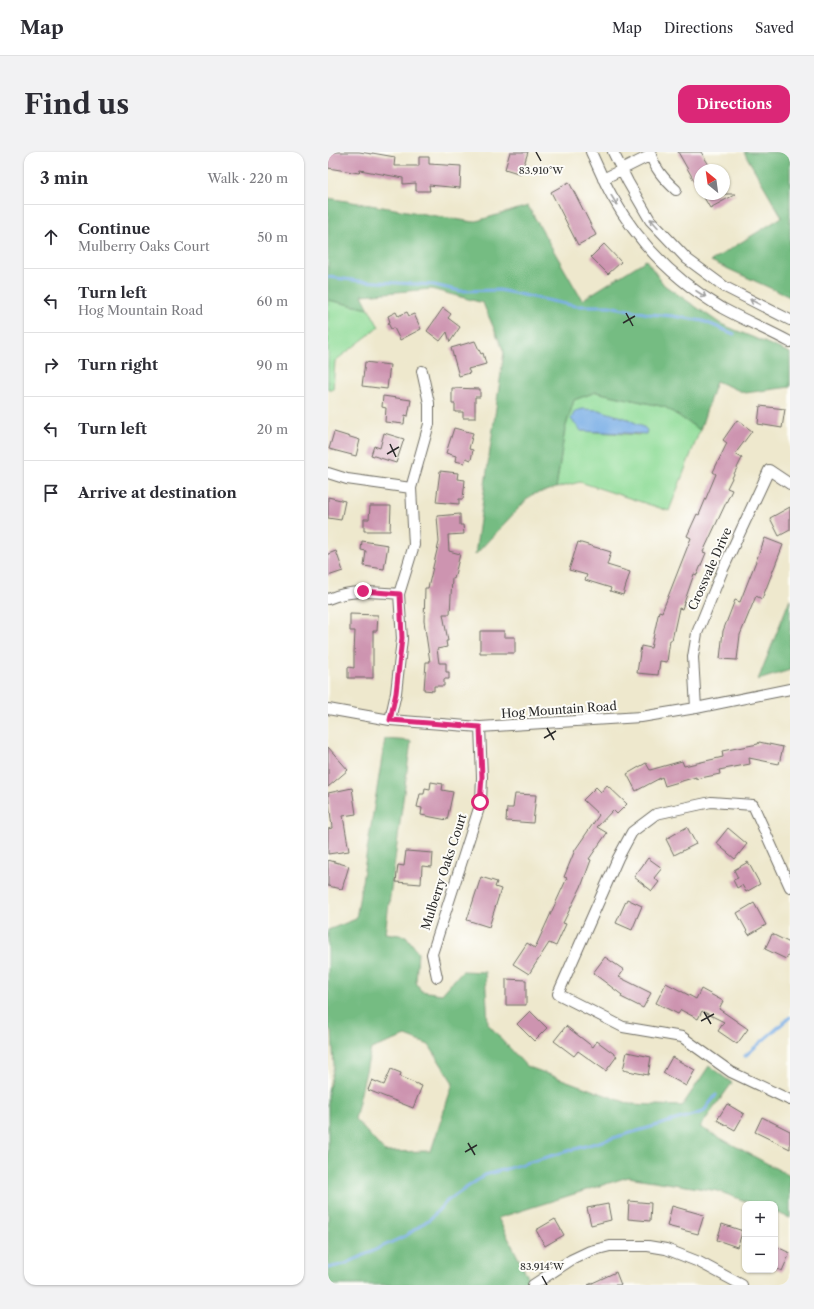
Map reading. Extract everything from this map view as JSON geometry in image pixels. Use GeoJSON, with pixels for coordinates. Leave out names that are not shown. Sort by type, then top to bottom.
{"type":"FeatureCollection","features":[{"type":"Feature","properties":{"kind":"street"},"geometry":{"type":"LineString","coordinates":[[591,152],[611,196],[634,232],[658,260],[689,287],[722,308],[790,342]]}},
{"type":"Feature","properties":{"kind":"street"},"geometry":{"type":"LineString","coordinates":[[613,152],[650,220],[687,259],[725,287],[790,320]]}},
{"type":"Feature","properties":{"kind":"street"},"geometry":{"type":"LineString","coordinates":[[603,178],[622,170],[650,154],[652,162],[662,177],[676,190]]}},
{"type":"Feature","properties":{"kind":"street"},"geometry":{"type":"LineString","coordinates":[[390,720],[396,693],[402,638],[400,594],[414,545],[411,488],[429,424],[429,403],[422,371]]}},
{"type":"Feature","properties":{"kind":"street","name":"Crossvale Drive"},"geometry":{"type":"LineString","coordinates":[[696,708],[693,657],[696,633],[723,569],[769,470],[790,484]]}},
{"type":"Feature","properties":{"kind":"street"},"geometry":{"type":"LineString","coordinates":[[328,473],[347,479],[411,488]]}},
{"type":"Feature","properties":{"kind":"street"},"geometry":{"type":"LineString","coordinates":[[328,599],[348,592],[363,591],[400,594]]}},
{"type":"Feature","properties":{"kind":"street","name":"Hog Mountain Road"},"geometry":{"type":"LineString","coordinates":[[328,709],[390,720],[480,727],[641,717],[696,708],[790,689]]}},
{"type":"Feature","properties":{"kind":"street","name":"Mulberry Oaks Court"},"geometry":{"type":"LineString","coordinates":[[437,977],[432,954],[480,802],[482,777],[480,727]]}},
{"type":"Feature","properties":{"kind":"street"},"geometry":{"type":"LineString","coordinates":[[790,886],[753,805],[711,802],[656,814],[632,832],[618,858],[558,994],[623,1027],[682,1037],[730,1072],[790,1100]]}},
{"type":"Feature","properties":{"kind":"street"},"geometry":{"type":"LineString","coordinates":[[533,1285],[571,1260],[590,1251],[610,1246],[648,1246],[666,1249],[699,1262],[741,1285]]}},
{"type":"Feature","properties":{"kind":"green space"},"geometry":{"type":"Polygon","coordinates":[[[744,152],[790,152],[790,297],[711,261],[782,217],[744,152]]]}},
{"type":"Feature","properties":{"kind":"green space"},"geometry":{"type":"Polygon","coordinates":[[[328,198],[473,222],[528,206],[582,300],[646,260],[664,285],[721,324],[790,353],[790,387],[745,393],[716,381],[700,430],[665,407],[596,392],[574,400],[565,429],[556,488],[531,495],[475,555],[504,352],[483,303],[431,289],[362,295],[369,309],[328,300],[328,198]]]}},
{"type":"Feature","properties":{"kind":"green space"},"geometry":{"type":"Polygon","coordinates":[[[328,300],[369,309],[379,327],[335,361],[333,389],[328,389],[328,300]]]}},
{"type":"Feature","properties":{"kind":"green space"},"geometry":{"type":"Polygon","coordinates":[[[596,392],[665,407],[700,430],[669,511],[580,482],[556,488],[565,429],[574,400],[596,392]],[[628,419],[582,431],[639,435],[645,428],[628,419]]]}},
{"type":"Feature","properties":{"kind":"green space"},"geometry":{"type":"Polygon","coordinates":[[[790,599],[790,670],[758,680],[790,599]]]}},
{"type":"Feature","properties":{"kind":"green space"},"geometry":{"type":"Polygon","coordinates":[[[385,739],[411,741],[385,933],[406,936],[418,952],[416,982],[421,991],[442,994],[462,971],[485,972],[488,1024],[526,1066],[630,1104],[682,1106],[709,1066],[732,1083],[700,1127],[790,1176],[790,1218],[778,1213],[778,1201],[745,1201],[718,1191],[628,1177],[498,1218],[529,1279],[524,1285],[328,1285],[328,1091],[334,1066],[332,1032],[328,1029],[328,930],[356,919],[385,739]],[[406,1036],[371,1049],[355,1119],[385,1152],[431,1151],[453,1083],[429,1045],[406,1036]]]}},
{"type":"Feature","properties":{"kind":"water"},"geometry":{"type":"Polygon","coordinates":[[[583,409],[599,410],[628,419],[645,428],[647,430],[646,434],[581,431],[571,419],[575,411],[583,409]]]}},
{"type":"Feature","properties":{"kind":"building"},"geometry":{"type":"Polygon","coordinates":[[[328,152],[359,152],[395,157],[394,166],[419,166],[419,157],[429,157],[429,164],[461,166],[460,188],[429,185],[430,191],[416,191],[416,183],[403,184],[403,178],[360,170],[359,173],[328,168],[328,152]]]}},
{"type":"Feature","properties":{"kind":"building"},"geometry":{"type":"Polygon","coordinates":[[[510,152],[528,152],[521,174],[505,169],[510,152]]]}},
{"type":"Feature","properties":{"kind":"building"},"geometry":{"type":"Polygon","coordinates":[[[678,152],[701,152],[708,164],[694,164],[694,180],[678,152]]]}},
{"type":"Feature","properties":{"kind":"building"},"geometry":{"type":"Polygon","coordinates":[[[569,182],[596,235],[578,245],[551,192],[569,182]]]}},
{"type":"Feature","properties":{"kind":"building"},"geometry":{"type":"Polygon","coordinates":[[[705,200],[725,200],[710,208],[705,200]]]}},
{"type":"Feature","properties":{"kind":"building"},"geometry":{"type":"Polygon","coordinates":[[[604,244],[621,262],[608,274],[591,257],[604,244]]]}},
{"type":"Feature","properties":{"kind":"building"},"geometry":{"type":"Polygon","coordinates":[[[443,308],[451,314],[448,318],[460,327],[450,342],[447,332],[440,341],[427,331],[443,308]]]}},
{"type":"Feature","properties":{"kind":"building"},"geometry":{"type":"Polygon","coordinates":[[[396,312],[398,316],[407,312],[409,316],[414,314],[421,329],[400,340],[394,328],[391,329],[388,323],[390,322],[388,316],[396,312]]]}},
{"type":"Feature","properties":{"kind":"building"},"geometry":{"type":"Polygon","coordinates":[[[475,341],[481,354],[483,353],[486,364],[468,369],[470,373],[459,376],[451,348],[475,341]]]}},
{"type":"Feature","properties":{"kind":"building"},"geometry":{"type":"Polygon","coordinates":[[[365,362],[390,365],[387,389],[362,386],[365,362]]]}},
{"type":"Feature","properties":{"kind":"building"},"geometry":{"type":"Polygon","coordinates":[[[452,388],[480,389],[480,397],[475,397],[475,418],[463,418],[463,412],[455,412],[455,404],[452,404],[452,388]]]}},
{"type":"Feature","properties":{"kind":"building"},"geometry":{"type":"Polygon","coordinates":[[[383,396],[411,400],[408,416],[405,415],[404,424],[385,422],[386,408],[382,407],[383,396]]]}},
{"type":"Feature","properties":{"kind":"building"},"geometry":{"type":"Polygon","coordinates":[[[760,406],[785,409],[782,428],[758,424],[760,406]]]}},
{"type":"Feature","properties":{"kind":"building"},"geometry":{"type":"Polygon","coordinates":[[[737,420],[752,431],[735,454],[742,458],[727,488],[732,490],[703,552],[706,553],[697,575],[694,574],[682,609],[679,608],[672,640],[670,640],[667,662],[660,661],[658,675],[637,673],[641,646],[651,648],[659,611],[662,612],[691,538],[687,536],[697,514],[699,515],[716,474],[713,472],[727,443],[723,440],[737,420]]]}},
{"type":"Feature","properties":{"kind":"building"},"geometry":{"type":"Polygon","coordinates":[[[454,428],[473,433],[469,449],[473,450],[471,460],[466,458],[464,463],[455,461],[456,456],[446,453],[454,428]]]}},
{"type":"Feature","properties":{"kind":"building"},"geometry":{"type":"Polygon","coordinates":[[[334,432],[360,440],[356,456],[329,449],[334,432]]]}},
{"type":"Feature","properties":{"kind":"building"},"geometry":{"type":"Polygon","coordinates":[[[384,433],[404,439],[396,463],[371,455],[374,446],[380,448],[384,433]]]}},
{"type":"Feature","properties":{"kind":"building"},"geometry":{"type":"Polygon","coordinates":[[[440,471],[458,473],[457,479],[465,480],[463,499],[459,499],[459,504],[436,502],[440,471]]]}},
{"type":"Feature","properties":{"kind":"building"},"geometry":{"type":"Polygon","coordinates":[[[328,497],[345,501],[341,520],[328,518],[328,497]]]}},
{"type":"Feature","properties":{"kind":"building"},"geometry":{"type":"Polygon","coordinates":[[[370,506],[391,506],[390,531],[364,531],[364,519],[369,519],[370,506]]]}},
{"type":"Feature","properties":{"kind":"building"},"geometry":{"type":"Polygon","coordinates":[[[790,507],[790,530],[779,536],[770,518],[790,507]]]}},
{"type":"Feature","properties":{"kind":"building"},"geometry":{"type":"Polygon","coordinates":[[[460,514],[460,525],[463,525],[464,534],[448,535],[449,551],[460,554],[454,579],[452,578],[450,614],[443,614],[448,641],[446,641],[447,647],[437,649],[439,663],[446,663],[446,672],[449,672],[449,679],[444,679],[444,686],[434,686],[434,691],[424,690],[426,662],[430,662],[424,621],[425,588],[428,588],[439,542],[437,516],[460,514]]]}},
{"type":"Feature","properties":{"kind":"building"},"geometry":{"type":"Polygon","coordinates":[[[765,538],[783,545],[762,599],[756,596],[740,635],[737,660],[720,659],[723,631],[735,600],[740,602],[765,538]]]}},
{"type":"Feature","properties":{"kind":"building"},"geometry":{"type":"Polygon","coordinates":[[[362,541],[388,545],[384,569],[364,566],[366,551],[361,550],[362,541]]]}},
{"type":"Feature","properties":{"kind":"building"},"geometry":{"type":"Polygon","coordinates":[[[578,542],[611,552],[607,565],[630,572],[623,595],[610,591],[611,588],[585,580],[587,575],[569,570],[578,542]]]}},
{"type":"Feature","properties":{"kind":"building"},"geometry":{"type":"Polygon","coordinates":[[[336,551],[343,571],[328,576],[328,554],[336,551]]]}},
{"type":"Feature","properties":{"kind":"building"},"geometry":{"type":"Polygon","coordinates":[[[350,614],[378,615],[377,631],[373,631],[373,678],[348,678],[348,667],[354,668],[355,631],[350,631],[350,614]]]}},
{"type":"Feature","properties":{"kind":"building"},"geometry":{"type":"Polygon","coordinates":[[[480,631],[504,631],[504,637],[515,637],[515,653],[480,653],[480,631]]]}},
{"type":"Feature","properties":{"kind":"building"},"geometry":{"type":"Polygon","coordinates":[[[759,742],[783,747],[779,764],[749,758],[750,764],[719,770],[720,774],[696,779],[696,777],[665,786],[662,777],[636,791],[627,774],[646,763],[650,770],[682,761],[684,766],[723,757],[722,751],[758,744],[759,742]]]}},
{"type":"Feature","properties":{"kind":"building"},"geometry":{"type":"Polygon","coordinates":[[[328,747],[348,770],[328,787],[328,747]]]}},
{"type":"Feature","properties":{"kind":"building"},"geometry":{"type":"Polygon","coordinates":[[[431,782],[443,784],[442,790],[453,792],[447,820],[421,815],[422,808],[417,807],[420,794],[424,794],[425,788],[430,789],[431,782]]]}},
{"type":"Feature","properties":{"kind":"building"},"geometry":{"type":"Polygon","coordinates":[[[607,785],[627,804],[617,814],[613,810],[597,827],[607,833],[589,859],[591,860],[581,887],[563,923],[566,924],[556,946],[549,943],[529,974],[513,964],[527,943],[535,948],[567,878],[564,877],[575,850],[599,815],[583,800],[596,787],[601,792],[607,785]]]}},
{"type":"Feature","properties":{"kind":"building"},"geometry":{"type":"Polygon","coordinates":[[[352,788],[356,814],[343,816],[349,851],[328,854],[328,829],[332,828],[328,793],[352,788]]]}},
{"type":"Feature","properties":{"kind":"building"},"geometry":{"type":"Polygon","coordinates":[[[515,794],[536,795],[533,823],[506,821],[507,808],[513,808],[515,794]]]}},
{"type":"Feature","properties":{"kind":"building"},"geometry":{"type":"Polygon","coordinates":[[[687,827],[696,844],[674,855],[666,839],[687,827]]]}},
{"type":"Feature","properties":{"kind":"building"},"geometry":{"type":"Polygon","coordinates":[[[728,828],[747,844],[735,859],[716,843],[728,828]]]}},
{"type":"Feature","properties":{"kind":"building"},"geometry":{"type":"Polygon","coordinates":[[[406,851],[433,853],[432,867],[422,866],[421,884],[396,882],[398,865],[404,866],[406,851]]]}},
{"type":"Feature","properties":{"kind":"building"},"geometry":{"type":"Polygon","coordinates":[[[648,858],[662,868],[654,878],[659,882],[652,891],[634,877],[648,858]]]}},
{"type":"Feature","properties":{"kind":"building"},"geometry":{"type":"Polygon","coordinates":[[[328,860],[349,866],[342,889],[328,886],[328,860]]]}},
{"type":"Feature","properties":{"kind":"building"},"geometry":{"type":"Polygon","coordinates":[[[748,862],[760,884],[746,892],[742,885],[737,888],[733,880],[738,878],[734,870],[748,862]]]}},
{"type":"Feature","properties":{"kind":"building"},"geometry":{"type":"Polygon","coordinates":[[[481,877],[497,882],[495,887],[501,889],[489,927],[467,920],[481,877]]]}},
{"type":"Feature","properties":{"kind":"building"},"geometry":{"type":"Polygon","coordinates":[[[627,899],[642,906],[632,930],[616,923],[627,899]]]}},
{"type":"Feature","properties":{"kind":"building"},"geometry":{"type":"Polygon","coordinates":[[[754,903],[766,925],[749,935],[737,913],[754,903]]]}},
{"type":"Feature","properties":{"kind":"building"},"geometry":{"type":"Polygon","coordinates":[[[772,934],[790,943],[790,951],[786,959],[765,949],[772,934]]]}},
{"type":"Feature","properties":{"kind":"building"},"geometry":{"type":"Polygon","coordinates":[[[605,957],[624,970],[619,977],[651,993],[643,1008],[621,997],[622,995],[593,973],[605,957]]]}},
{"type":"Feature","properties":{"kind":"building"},"geometry":{"type":"Polygon","coordinates":[[[506,979],[526,980],[526,1005],[506,1005],[506,979]]]}},
{"type":"Feature","properties":{"kind":"building"},"geometry":{"type":"Polygon","coordinates":[[[666,983],[696,999],[701,989],[723,1001],[719,1009],[748,1029],[737,1044],[718,1031],[724,1022],[702,1011],[698,1019],[681,1010],[678,1014],[656,1003],[666,983]]]}},
{"type":"Feature","properties":{"kind":"building"},"geometry":{"type":"Polygon","coordinates":[[[530,1011],[547,1028],[534,1041],[517,1024],[530,1011]]]}},
{"type":"Feature","properties":{"kind":"building"},"geometry":{"type":"Polygon","coordinates":[[[566,1026],[593,1047],[597,1041],[617,1056],[606,1071],[578,1051],[574,1056],[554,1041],[566,1026]]]}},
{"type":"Feature","properties":{"kind":"building"},"geometry":{"type":"Polygon","coordinates":[[[627,1052],[651,1057],[648,1075],[623,1070],[627,1052]]]}},
{"type":"Feature","properties":{"kind":"building"},"geometry":{"type":"Polygon","coordinates":[[[672,1057],[695,1070],[686,1086],[663,1073],[672,1057]]]}},
{"type":"Feature","properties":{"kind":"building"},"geometry":{"type":"Polygon","coordinates":[[[391,1069],[401,1073],[400,1077],[422,1086],[413,1108],[368,1090],[372,1080],[384,1085],[391,1069]]]}},
{"type":"Feature","properties":{"kind":"building"},"geometry":{"type":"Polygon","coordinates":[[[727,1104],[744,1114],[735,1130],[717,1120],[727,1104]]]}},
{"type":"Feature","properties":{"kind":"building"},"geometry":{"type":"Polygon","coordinates":[[[762,1117],[790,1131],[790,1149],[755,1132],[762,1117]]]}},
{"type":"Feature","properties":{"kind":"building"},"geometry":{"type":"Polygon","coordinates":[[[629,1201],[651,1203],[650,1221],[628,1219],[629,1201]]]}},
{"type":"Feature","properties":{"kind":"building"},"geometry":{"type":"Polygon","coordinates":[[[608,1204],[611,1220],[591,1225],[587,1208],[608,1204]]]}},
{"type":"Feature","properties":{"kind":"building"},"geometry":{"type":"Polygon","coordinates":[[[672,1206],[704,1215],[698,1234],[667,1226],[672,1206]]]}},
{"type":"Feature","properties":{"kind":"building"},"geometry":{"type":"Polygon","coordinates":[[[555,1219],[564,1235],[545,1246],[536,1230],[555,1219]]]}},
{"type":"Feature","properties":{"kind":"building"},"geometry":{"type":"Polygon","coordinates":[[[722,1224],[742,1231],[737,1247],[717,1240],[722,1224]]]}},
{"type":"Feature","properties":{"kind":"building"},"geometry":{"type":"Polygon","coordinates":[[[778,1247],[790,1253],[782,1271],[778,1269],[778,1247]]]}},
{"type":"Feature","properties":{"kind":"building"},"geometry":{"type":"Polygon","coordinates":[[[616,1272],[621,1285],[588,1285],[616,1272]]]}},
{"type":"Feature","properties":{"kind":"waterway"},"geometry":{"type":"LineString","coordinates":[[328,277],[360,281],[434,285],[460,291],[499,290],[575,306],[609,306],[649,314],[703,321],[734,334]]}},
{"type":"Feature","properties":{"kind":"waterway"},"geometry":{"type":"LineString","coordinates":[[745,1056],[790,1017]]}},
{"type":"Feature","properties":{"kind":"waterway"},"geometry":{"type":"LineString","coordinates":[[328,1268],[345,1264],[407,1235],[431,1218],[447,1201],[485,1175],[703,1112],[716,1095]]}},
{"type":"Feature","properties":{"kind":"route"},"geometry":{"type":"LineString","coordinates":[[363,591],[400,594],[402,638],[396,693],[390,720],[480,727],[482,777],[480,802]]}}]}
